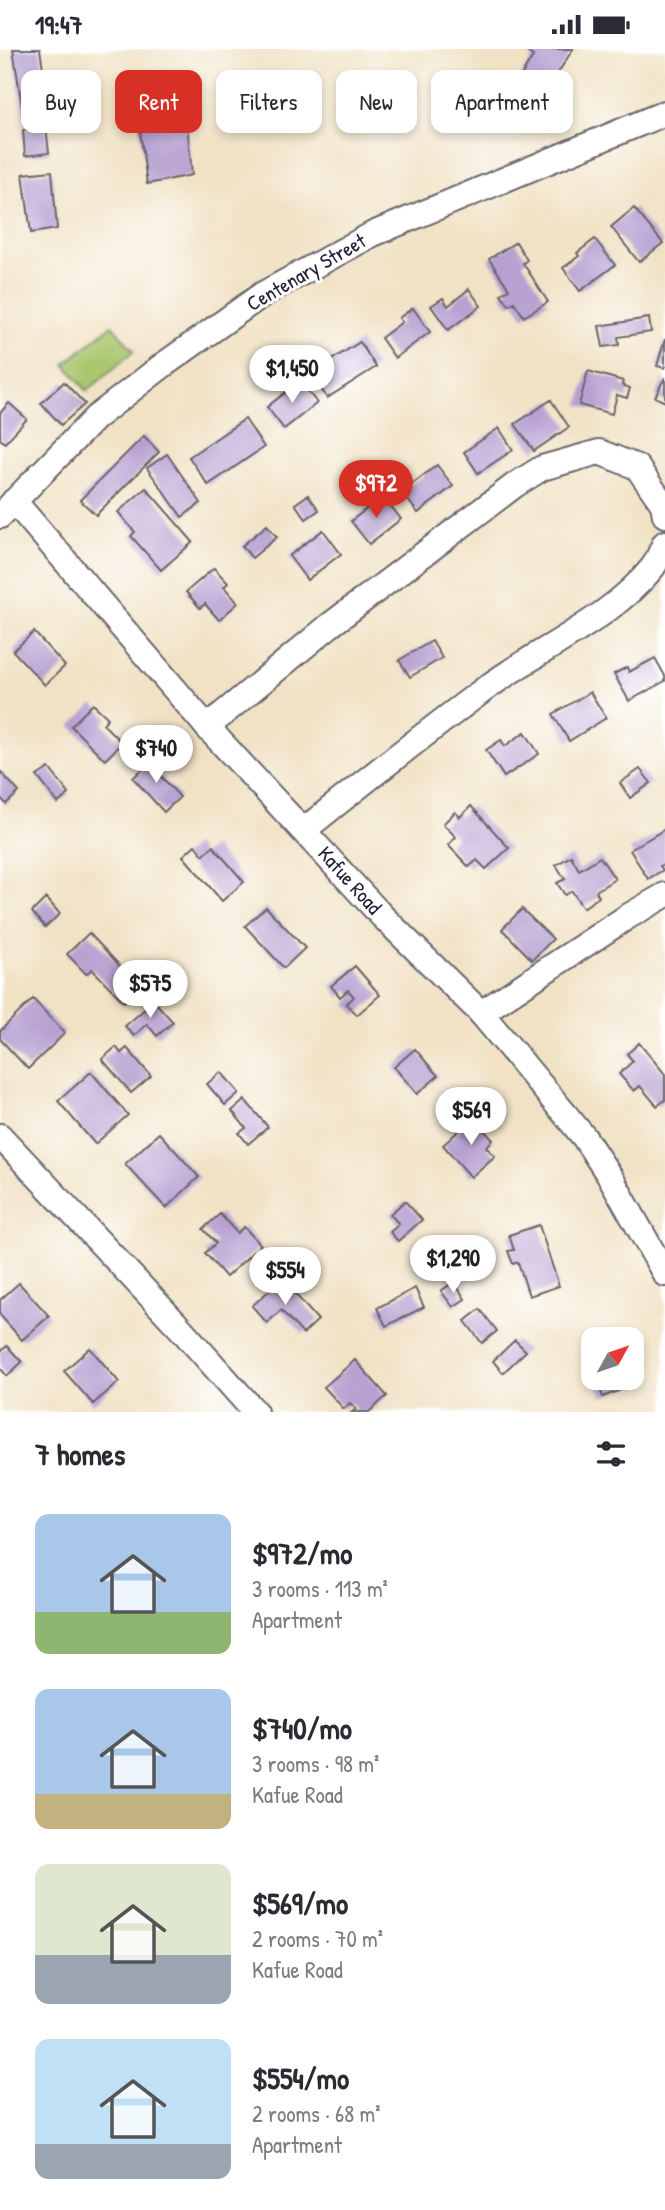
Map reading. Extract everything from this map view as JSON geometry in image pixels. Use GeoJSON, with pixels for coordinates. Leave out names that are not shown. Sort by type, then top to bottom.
{"type":"FeatureCollection","features":[{"type":"Feature","properties":{"kind":"street","name":"Centenary Street"},"geometry":{"type":"LineString","coordinates":[[7,509],[95,418],[263,294],[373,234],[665,113]]}},
{"type":"Feature","properties":{"kind":"street"},"geometry":{"type":"LineString","coordinates":[[207,727],[329,626],[515,485],[542,468],[599,452],[637,467],[663,504],[665,515]]}},
{"type":"Feature","properties":{"kind":"street","name":"Kafue Road"},"geometry":{"type":"LineString","coordinates":[[7,509],[382,916],[481,1013],[583,1137],[612,1180],[665,1274]]}},
{"type":"Feature","properties":{"kind":"street"},"geometry":{"type":"LineString","coordinates":[[304,830],[429,730],[505,674],[567,637],[622,597],[654,566],[665,543]]}},
{"type":"Feature","properties":{"kind":"street"},"geometry":{"type":"LineString","coordinates":[[481,1013],[665,894]]}},
{"type":"Feature","properties":{"kind":"street"},"geometry":{"type":"LineString","coordinates":[[0,1136],[255,1412]]}},
{"type":"Feature","properties":{"kind":"green space"},"geometry":{"type":"Polygon","coordinates":[[[112,325],[134,351],[87,391],[65,364],[112,325]]]}},
{"type":"Feature","properties":{"kind":"building"},"geometry":{"type":"Polygon","coordinates":[[[13,49],[40,49],[43,70],[21,70],[21,100],[13,49]]]}},
{"type":"Feature","properties":{"kind":"building"},"geometry":{"type":"Polygon","coordinates":[[[522,49],[573,49],[560,70],[524,70],[533,56],[522,49]]]}},
{"type":"Feature","properties":{"kind":"building"},"geometry":{"type":"Polygon","coordinates":[[[23,133],[47,133],[49,153],[25,156],[23,133]]]}},
{"type":"Feature","properties":{"kind":"building"},"geometry":{"type":"Polygon","coordinates":[[[140,133],[188,133],[192,175],[147,184],[140,133]]]}},
{"type":"Feature","properties":{"kind":"building"},"geometry":{"type":"Polygon","coordinates":[[[52,171],[57,229],[31,233],[23,174],[52,171]]]}},
{"type":"Feature","properties":{"kind":"building"},"geometry":{"type":"Polygon","coordinates":[[[634,208],[663,243],[639,262],[611,227],[634,208]]]}},
{"type":"Feature","properties":{"kind":"building"},"geometry":{"type":"Polygon","coordinates":[[[595,239],[615,265],[580,291],[563,268],[595,239]]]}},
{"type":"Feature","properties":{"kind":"building"},"geometry":{"type":"Polygon","coordinates":[[[516,242],[527,260],[523,263],[548,302],[524,317],[514,302],[509,305],[501,294],[509,289],[489,259],[516,242]]]}},
{"type":"Feature","properties":{"kind":"building"},"geometry":{"type":"Polygon","coordinates":[[[469,289],[481,306],[448,330],[431,306],[443,298],[448,306],[469,289]]]}},
{"type":"Feature","properties":{"kind":"building"},"geometry":{"type":"Polygon","coordinates":[[[413,308],[430,332],[395,358],[381,338],[402,322],[399,318],[413,308]]]}},
{"type":"Feature","properties":{"kind":"building"},"geometry":{"type":"Polygon","coordinates":[[[649,318],[651,332],[618,337],[619,345],[603,347],[599,326],[649,318]]]}},
{"type":"Feature","properties":{"kind":"building"},"geometry":{"type":"Polygon","coordinates":[[[665,339],[665,368],[657,366],[665,339]]]}},
{"type":"Feature","properties":{"kind":"building"},"geometry":{"type":"Polygon","coordinates":[[[360,342],[376,367],[327,398],[311,373],[360,342]]]}},
{"type":"Feature","properties":{"kind":"building"},"geometry":{"type":"Polygon","coordinates":[[[588,371],[623,381],[622,385],[630,388],[627,398],[617,395],[612,414],[579,405],[588,371]]]}},
{"type":"Feature","properties":{"kind":"building"},"geometry":{"type":"Polygon","coordinates":[[[665,377],[665,402],[655,397],[665,377]]]}},
{"type":"Feature","properties":{"kind":"building"},"geometry":{"type":"Polygon","coordinates":[[[300,381],[317,403],[284,429],[267,407],[300,381]]]}},
{"type":"Feature","properties":{"kind":"building"},"geometry":{"type":"Polygon","coordinates":[[[64,382],[85,404],[61,425],[41,403],[64,382]]]}},
{"type":"Feature","properties":{"kind":"building"},"geometry":{"type":"Polygon","coordinates":[[[551,400],[569,427],[534,451],[515,424],[551,400]]]}},
{"type":"Feature","properties":{"kind":"building"},"geometry":{"type":"Polygon","coordinates":[[[9,403],[27,419],[5,443],[0,439],[0,413],[9,403]]]}},
{"type":"Feature","properties":{"kind":"building"},"geometry":{"type":"Polygon","coordinates":[[[245,419],[264,447],[208,485],[189,457],[245,419]]]}},
{"type":"Feature","properties":{"kind":"building"},"geometry":{"type":"Polygon","coordinates":[[[499,428],[513,450],[478,473],[464,452],[499,428]]]}},
{"type":"Feature","properties":{"kind":"building"},"geometry":{"type":"Polygon","coordinates":[[[144,436],[159,452],[96,515],[80,500],[144,436]]]}},
{"type":"Feature","properties":{"kind":"building"},"geometry":{"type":"Polygon","coordinates":[[[167,454],[201,503],[182,517],[147,468],[167,454]]]}},
{"type":"Feature","properties":{"kind":"building"},"geometry":{"type":"Polygon","coordinates":[[[437,465],[453,486],[418,513],[402,492],[437,465]]]}},
{"type":"Feature","properties":{"kind":"building"},"geometry":{"type":"Polygon","coordinates":[[[146,488],[193,542],[161,570],[131,536],[135,532],[118,512],[146,488]]]}},
{"type":"Feature","properties":{"kind":"building"},"geometry":{"type":"Polygon","coordinates":[[[308,495],[319,510],[306,519],[295,504],[308,495]]]}},
{"type":"Feature","properties":{"kind":"building"},"geometry":{"type":"Polygon","coordinates":[[[383,496],[401,519],[369,544],[351,521],[383,496]]]}},
{"type":"Feature","properties":{"kind":"building"},"geometry":{"type":"Polygon","coordinates":[[[267,525],[277,537],[252,558],[242,546],[267,525]]]}},
{"type":"Feature","properties":{"kind":"building"},"geometry":{"type":"Polygon","coordinates":[[[323,530],[341,554],[307,580],[289,556],[323,530]]]}},
{"type":"Feature","properties":{"kind":"building"},"geometry":{"type":"Polygon","coordinates":[[[214,568],[228,583],[224,587],[238,603],[219,620],[205,604],[200,608],[186,592],[214,568]]]}},
{"type":"Feature","properties":{"kind":"building"},"geometry":{"type":"Polygon","coordinates":[[[34,632],[65,666],[45,685],[13,651],[34,632]]]}},
{"type":"Feature","properties":{"kind":"building"},"geometry":{"type":"Polygon","coordinates":[[[432,641],[442,658],[410,677],[399,660],[432,641]]]}},
{"type":"Feature","properties":{"kind":"building"},"geometry":{"type":"Polygon","coordinates":[[[655,658],[665,681],[629,701],[614,674],[627,667],[629,672],[655,658]]]}},
{"type":"Feature","properties":{"kind":"building"},"geometry":{"type":"Polygon","coordinates":[[[590,692],[606,718],[569,741],[553,714],[590,692]]]}},
{"type":"Feature","properties":{"kind":"building"},"geometry":{"type":"Polygon","coordinates":[[[93,704],[108,718],[103,724],[122,743],[105,760],[71,726],[93,704]]]}},
{"type":"Feature","properties":{"kind":"building"},"geometry":{"type":"Polygon","coordinates":[[[525,732],[539,754],[504,777],[486,750],[501,740],[505,746],[525,732]]]}},
{"type":"Feature","properties":{"kind":"building"},"geometry":{"type":"Polygon","coordinates":[[[154,758],[164,770],[159,774],[180,797],[164,812],[133,778],[154,758]]]}},
{"type":"Feature","properties":{"kind":"building"},"geometry":{"type":"Polygon","coordinates":[[[49,768],[69,794],[58,803],[37,776],[49,768]]]}},
{"type":"Feature","properties":{"kind":"building"},"geometry":{"type":"Polygon","coordinates":[[[640,769],[651,783],[630,798],[620,783],[640,769]]]}},
{"type":"Feature","properties":{"kind":"building"},"geometry":{"type":"Polygon","coordinates":[[[0,771],[19,792],[6,804],[0,797],[0,771]]]}},
{"type":"Feature","properties":{"kind":"building"},"geometry":{"type":"Polygon","coordinates":[[[471,806],[509,848],[486,869],[477,860],[469,867],[448,845],[456,837],[443,824],[455,812],[460,817],[471,806]]]}},
{"type":"Feature","properties":{"kind":"building"},"geometry":{"type":"Polygon","coordinates":[[[665,829],[665,863],[660,866],[663,870],[648,879],[630,850],[665,829]]]}},
{"type":"Feature","properties":{"kind":"building"},"geometry":{"type":"Polygon","coordinates":[[[195,845],[203,855],[213,846],[244,882],[222,901],[183,856],[195,845]]]}},
{"type":"Feature","properties":{"kind":"building"},"geometry":{"type":"Polygon","coordinates":[[[571,856],[579,870],[600,857],[615,879],[596,891],[599,897],[583,908],[572,891],[565,895],[557,883],[565,879],[556,865],[571,856]]]}},
{"type":"Feature","properties":{"kind":"building"},"geometry":{"type":"Polygon","coordinates":[[[46,898],[60,914],[45,927],[32,912],[46,898]]]}},
{"type":"Feature","properties":{"kind":"building"},"geometry":{"type":"Polygon","coordinates":[[[266,907],[305,948],[284,968],[245,926],[266,907]]]}},
{"type":"Feature","properties":{"kind":"building"},"geometry":{"type":"Polygon","coordinates":[[[522,909],[553,939],[532,960],[502,929],[522,909]]]}},
{"type":"Feature","properties":{"kind":"building"},"geometry":{"type":"Polygon","coordinates":[[[89,933],[140,987],[124,1002],[92,969],[86,974],[67,954],[89,933]]]}},
{"type":"Feature","properties":{"kind":"building"},"geometry":{"type":"Polygon","coordinates":[[[355,966],[380,995],[357,1015],[346,1004],[354,997],[348,990],[340,997],[331,986],[355,966]]]}},
{"type":"Feature","properties":{"kind":"building"},"geometry":{"type":"Polygon","coordinates":[[[33,999],[65,1033],[28,1069],[0,1039],[0,1031],[33,999]]]}},
{"type":"Feature","properties":{"kind":"building"},"geometry":{"type":"Polygon","coordinates":[[[154,1001],[173,1022],[157,1036],[147,1024],[134,1036],[125,1026],[154,1001]]]}},
{"type":"Feature","properties":{"kind":"building"},"geometry":{"type":"Polygon","coordinates":[[[639,1043],[665,1074],[665,1100],[657,1106],[640,1086],[634,1091],[619,1074],[633,1061],[627,1054],[639,1043]]]}},
{"type":"Feature","properties":{"kind":"building"},"geometry":{"type":"Polygon","coordinates":[[[116,1047],[121,1053],[127,1048],[151,1076],[131,1093],[102,1059],[116,1047]]]}},
{"type":"Feature","properties":{"kind":"building"},"geometry":{"type":"Polygon","coordinates":[[[415,1049],[438,1076],[417,1094],[394,1067],[415,1049]]]}},
{"type":"Feature","properties":{"kind":"building"},"geometry":{"type":"Polygon","coordinates":[[[91,1072],[128,1115],[95,1144],[58,1101],[91,1072]]]}},
{"type":"Feature","properties":{"kind":"building"},"geometry":{"type":"Polygon","coordinates":[[[221,1072],[239,1093],[225,1105],[207,1084],[221,1072]]]}},
{"type":"Feature","properties":{"kind":"building"},"geometry":{"type":"Polygon","coordinates":[[[245,1100],[268,1127],[248,1144],[239,1133],[246,1128],[232,1111],[245,1100]]]}},
{"type":"Feature","properties":{"kind":"building"},"geometry":{"type":"Polygon","coordinates":[[[473,1118],[493,1140],[486,1147],[495,1156],[471,1177],[443,1145],[473,1118]]]}},
{"type":"Feature","properties":{"kind":"building"},"geometry":{"type":"Polygon","coordinates":[[[159,1133],[199,1177],[166,1208],[125,1164],[159,1133]]]}},
{"type":"Feature","properties":{"kind":"building"},"geometry":{"type":"Polygon","coordinates":[[[405,1201],[422,1220],[398,1241],[390,1232],[399,1224],[390,1214],[405,1201]]]}},
{"type":"Feature","properties":{"kind":"building"},"geometry":{"type":"Polygon","coordinates":[[[220,1214],[237,1233],[244,1227],[261,1245],[226,1277],[205,1253],[216,1243],[203,1229],[220,1214]]]}},
{"type":"Feature","properties":{"kind":"building"},"geometry":{"type":"Polygon","coordinates":[[[539,1225],[559,1286],[529,1296],[518,1262],[513,1264],[508,1251],[514,1250],[509,1235],[539,1225]]]}},
{"type":"Feature","properties":{"kind":"building"},"geometry":{"type":"Polygon","coordinates":[[[282,1279],[318,1320],[303,1334],[281,1310],[267,1323],[252,1306],[282,1279]]]}},
{"type":"Feature","properties":{"kind":"building"},"geometry":{"type":"Polygon","coordinates":[[[454,1282],[465,1299],[453,1307],[441,1291],[454,1282]]]}},
{"type":"Feature","properties":{"kind":"building"},"geometry":{"type":"Polygon","coordinates":[[[19,1283],[49,1316],[22,1340],[0,1315],[0,1300],[19,1283]]]}},
{"type":"Feature","properties":{"kind":"building"},"geometry":{"type":"Polygon","coordinates":[[[415,1288],[424,1307],[386,1326],[377,1308],[415,1288]]]}},
{"type":"Feature","properties":{"kind":"building"},"geometry":{"type":"Polygon","coordinates":[[[480,1309],[497,1331],[482,1343],[465,1321],[480,1309]]]}},
{"type":"Feature","properties":{"kind":"building"},"geometry":{"type":"Polygon","coordinates":[[[515,1340],[526,1351],[503,1373],[493,1361],[515,1340]]]}},
{"type":"Feature","properties":{"kind":"building"},"geometry":{"type":"Polygon","coordinates":[[[7,1346],[22,1362],[7,1376],[0,1368],[0,1352],[7,1346]]]}},
{"type":"Feature","properties":{"kind":"building"},"geometry":{"type":"Polygon","coordinates":[[[90,1348],[119,1382],[93,1404],[64,1371],[90,1348]]]}},
{"type":"Feature","properties":{"kind":"building"},"geometry":{"type":"Polygon","coordinates":[[[355,1360],[387,1396],[369,1412],[352,1412],[356,1409],[350,1403],[344,1409],[324,1387],[355,1360]]]}},
{"type":"Feature","properties":{"kind":"building"},"geometry":{"type":"Polygon","coordinates":[[[600,1390],[621,1390],[603,1397],[600,1390]]]}}]}
